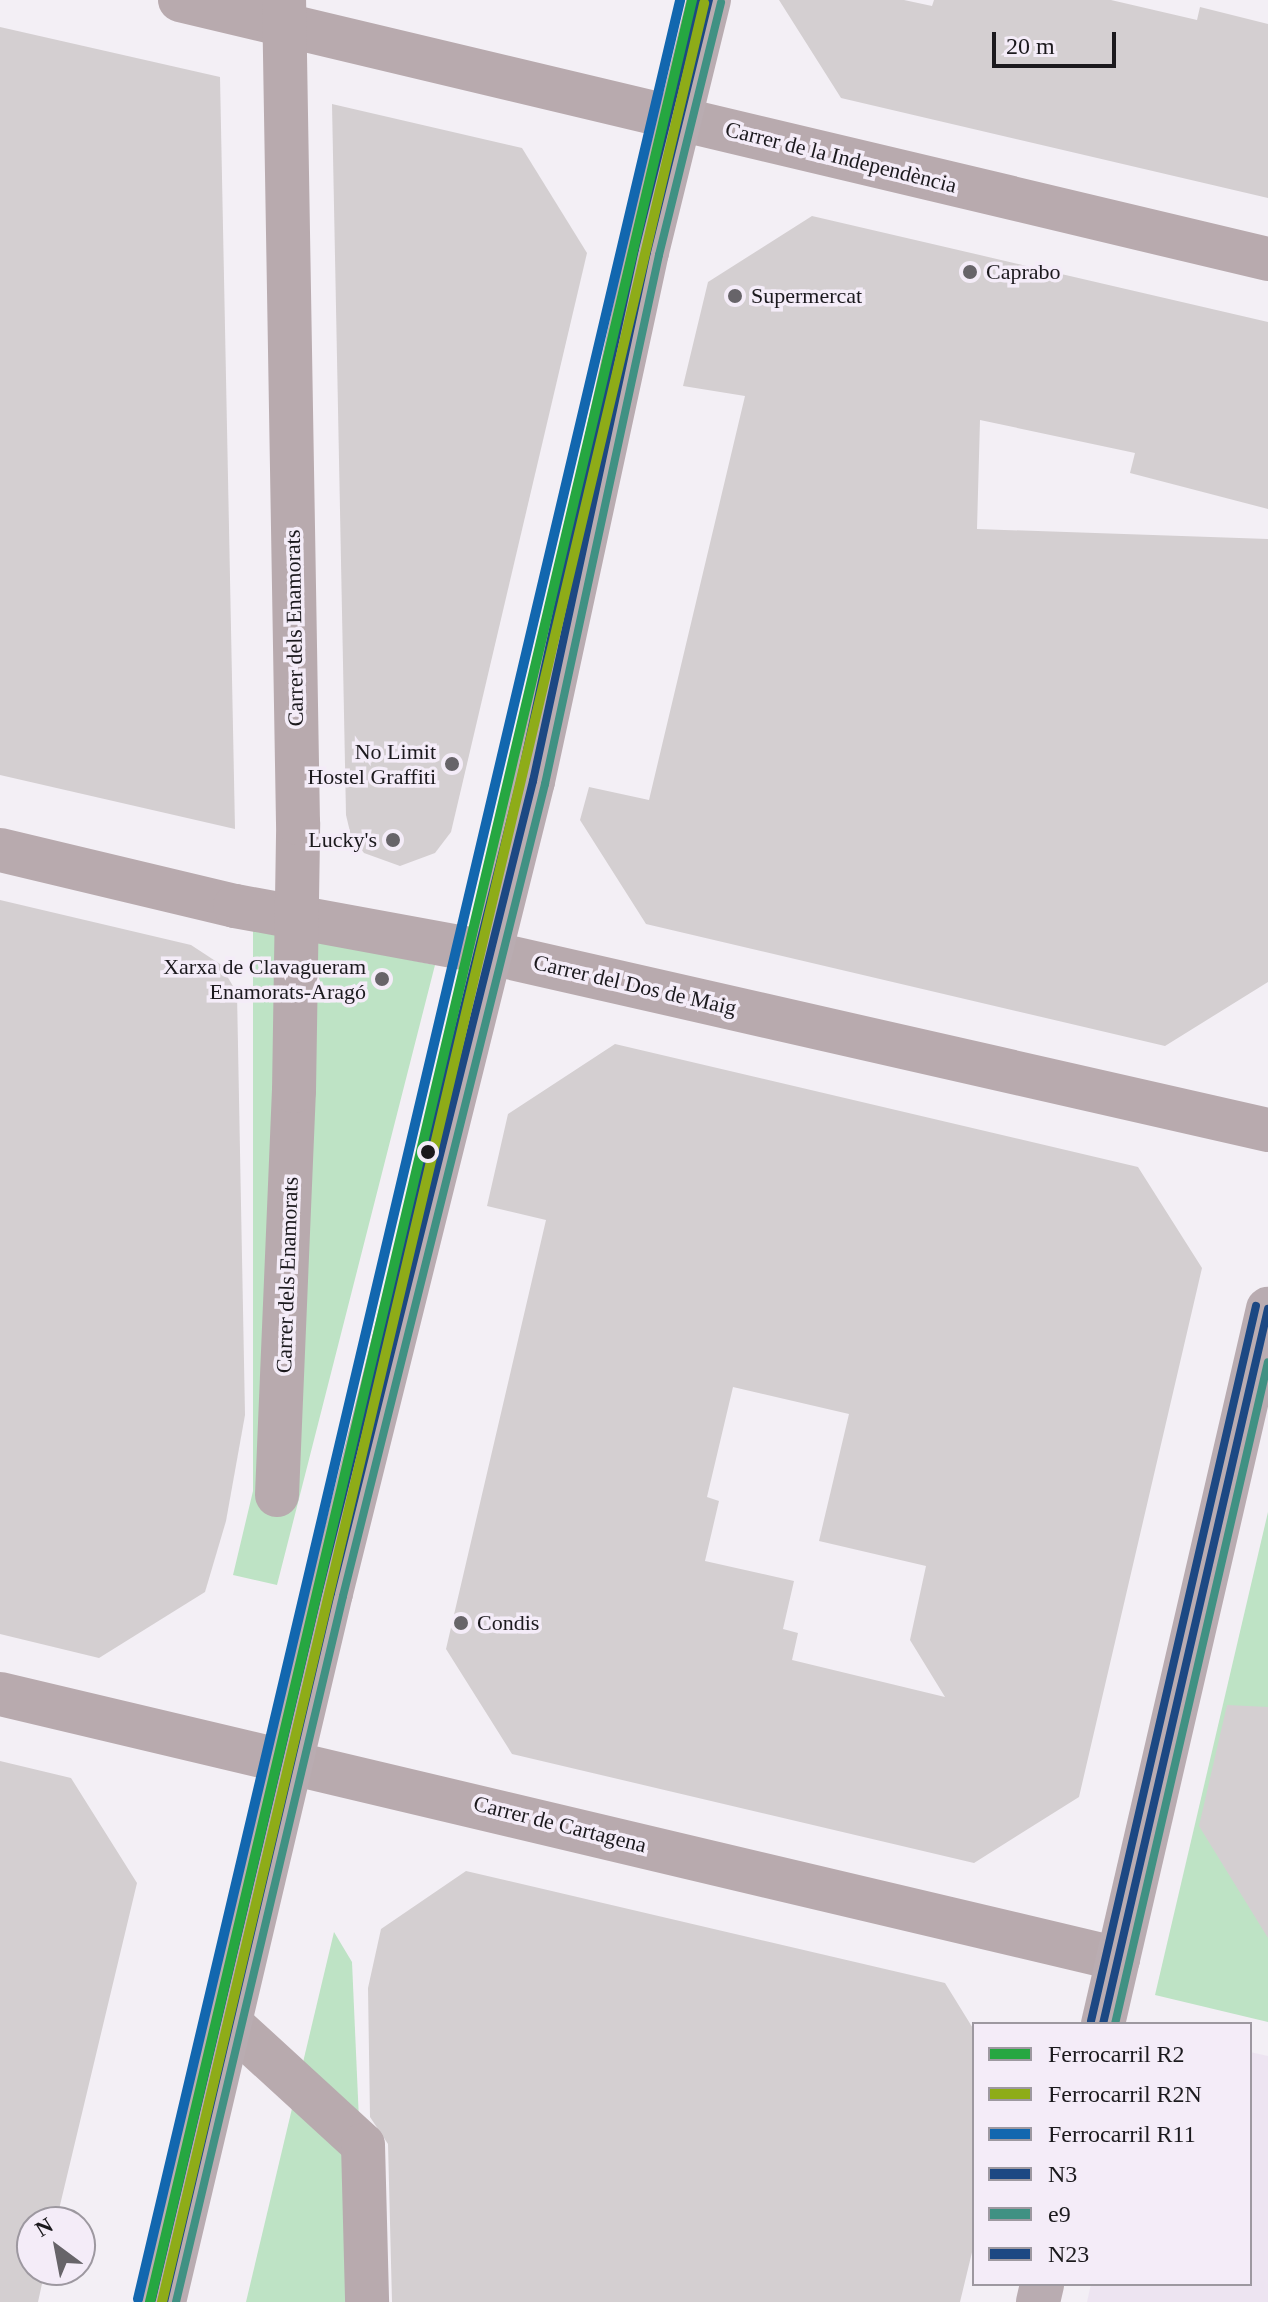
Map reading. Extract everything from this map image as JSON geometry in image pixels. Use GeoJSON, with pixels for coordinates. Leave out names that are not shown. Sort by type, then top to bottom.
{"type":"FeatureCollection","features":[{"type":"Feature","properties":{"kind":"main road"},"geometry":{"type":"LineString","coordinates":[[164,2302],[291,1763],[533,781],[678,119],[709,0]]}},
{"type":"Feature","properties":{"kind":"main road"},"geometry":{"type":"LineString","coordinates":[[1103,2022],[1268,1309]]}},
{"type":"Feature","properties":{"kind":"street","name":"Carrer de la Independència"},"geometry":{"type":"LineString","coordinates":[[180,0],[285,12],[678,119],[1268,259]]}},
{"type":"Feature","properties":{"kind":"street","name":"Carrer dels Enamorats"},"geometry":{"type":"LineString","coordinates":[[277,1495],[296,916],[285,12]]}},
{"type":"Feature","properties":{"kind":"street","name":"Carrer del Dos de Maig"},"geometry":{"type":"LineString","coordinates":[[0,850],[296,916],[490,953],[1268,1130]]}},
{"type":"Feature","properties":{"kind":"street","name":"Carrer de Cartagena"},"geometry":{"type":"LineString","coordinates":[[0,1694],[1118,1959]]}},
{"type":"Feature","properties":{"kind":"street"},"geometry":{"type":"LineString","coordinates":[[230,2023],[363,2145],[367,2302]]}},
{"type":"Feature","properties":{"kind":"shaded area"},"geometry":{"type":"Polygon","coordinates":[[[1252,2052],[1268,2056],[1268,2302],[1087,2302],[1091,2286],[1252,2286],[1252,2052]]]}},
{"type":"Feature","properties":{"kind":"green space"},"geometry":{"type":"Polygon","coordinates":[[[253,928],[435,965],[277,1585],[233,1575],[253,1491],[253,928]]]}},
{"type":"Feature","properties":{"kind":"green space"},"geometry":{"type":"Polygon","coordinates":[[[1268,1512],[1268,2022],[1155,1995],[1268,1512]]]}},
{"type":"Feature","properties":{"kind":"green space"},"geometry":{"type":"Polygon","coordinates":[[[334,1932],[352,1962],[367,2302],[246,2302],[334,1932]]]}},
{"type":"Feature","properties":{"kind":"building"},"geometry":{"type":"Polygon","coordinates":[[[779,0],[904,0],[932,6],[934,0],[1111,0],[1197,20],[1200,7],[1268,24],[1268,198],[841,98],[779,0]]]}},
{"type":"Feature","properties":{"kind":"building"},"geometry":{"type":"Polygon","coordinates":[[[0,27],[220,77],[235,829],[0,775],[0,27]]]}},
{"type":"Feature","properties":{"kind":"building"},"geometry":{"type":"Polygon","coordinates":[[[332,104],[522,148],[587,253],[451,832],[435,853],[400,866],[364,853],[351,836],[346,815],[332,104]]]}},
{"type":"Feature","properties":{"kind":"building"},"geometry":{"type":"Polygon","coordinates":[[[812,216],[1268,322],[1268,509],[1130,473],[1135,453],[980,420],[977,529],[1268,539],[1268,982],[1165,1046],[646,924],[580,820],[589,787],[649,800],[745,396],[683,386],[708,282],[812,216]]]}},
{"type":"Feature","properties":{"kind":"building"},"geometry":{"type":"Polygon","coordinates":[[[0,900],[191,945],[220,964],[237,993],[245,1415],[226,1521],[205,1592],[99,1658],[0,1634],[0,900]]]}},
{"type":"Feature","properties":{"kind":"building"},"geometry":{"type":"Polygon","coordinates":[[[615,1044],[1138,1167],[1202,1268],[1079,1797],[974,1863],[512,1754],[446,1649],[546,1220],[487,1206],[508,1114],[615,1044]],[[733,1387],[707,1497],[719,1501],[705,1561],[794,1581],[783,1629],[798,1633],[792,1660],[945,1697],[910,1640],[926,1566],[819,1541],[849,1414],[733,1387]]]}},
{"type":"Feature","properties":{"kind":"building"},"geometry":{"type":"Polygon","coordinates":[[[1227,1705],[1268,1707],[1268,1938],[1199,1826],[1227,1705]]]}},
{"type":"Feature","properties":{"kind":"building"},"geometry":{"type":"Polygon","coordinates":[[[0,1761],[71,1778],[137,1883],[60,2206],[16,2206],[16,2286],[42,2286],[38,2302],[0,2302],[0,1761]]]}},
{"type":"Feature","properties":{"kind":"building"},"geometry":{"type":"Polygon","coordinates":[[[466,1871],[945,1983],[972,2027],[972,2252],[960,2302],[392,2302],[388,2144],[370,2117],[368,1988],[381,1929],[466,1871]]]}},
{"type":"Feature","properties":{"kind":"rail line","name":"R11"},"geometry":{"type":"LineString","coordinates":[[138,2299],[680,0]]}},
{"type":"Feature","properties":{"kind":"rail line","name":"R2"},"geometry":{"type":"LineString","coordinates":[[150,2302],[692,0]]}},
{"type":"Feature","properties":{"kind":"rail line","name":"R2N"},"geometry":{"type":"LineString","coordinates":[[162,2302],[704,3]]}},
{"type":"Feature","properties":{"kind":"transit line","name":"N23"},"geometry":{"type":"LineString","coordinates":[[152,2299],[319,1590],[521,778],[635,249],[697,0]]}},
{"type":"Feature","properties":{"kind":"transit line","name":"N3"},"geometry":{"type":"LineString","coordinates":[[164,2302],[331,1593],[533,781],[647,252],[709,0]]}},
{"type":"Feature","properties":{"kind":"transit line","name":"e9"},"geometry":{"type":"LineString","coordinates":[[176,2302],[343,1596],[545,784],[659,255],[721,3]]}},
{"type":"Feature","properties":{"kind":"transit line","name":"N23"},"geometry":{"type":"LineString","coordinates":[[1091,2021],[1256,1306]]}},
{"type":"Feature","properties":{"kind":"transit line","name":"N3"},"geometry":{"type":"LineString","coordinates":[[1103,2022],[1268,1309]]}},
{"type":"Feature","properties":{"kind":"transit line","name":"e9"},"geometry":{"type":"LineString","coordinates":[[1115,2022],[1268,1362]]}},
{"type":"Feature","properties":{"kind":"place","name":"Caprabo"},"geometry":{"type":"Point","coordinates":[970,272]}},
{"type":"Feature","properties":{"kind":"place","name":"Supermercat"},"geometry":{"type":"Point","coordinates":[735,296]}},
{"type":"Feature","properties":{"kind":"place","name":"No Limit Hostel Graffiti"},"geometry":{"type":"Point","coordinates":[452,764]}},
{"type":"Feature","properties":{"kind":"place","name":"Lucky's"},"geometry":{"type":"Point","coordinates":[393,840]}},
{"type":"Feature","properties":{"kind":"place","name":"Xarxa de Clavagueram Enamorats-Aragó"},"geometry":{"type":"Point","coordinates":[382,979]}},
{"type":"Feature","properties":{"kind":"place","name":"Condis"},"geometry":{"type":"Point","coordinates":[461,1623]}}]}
